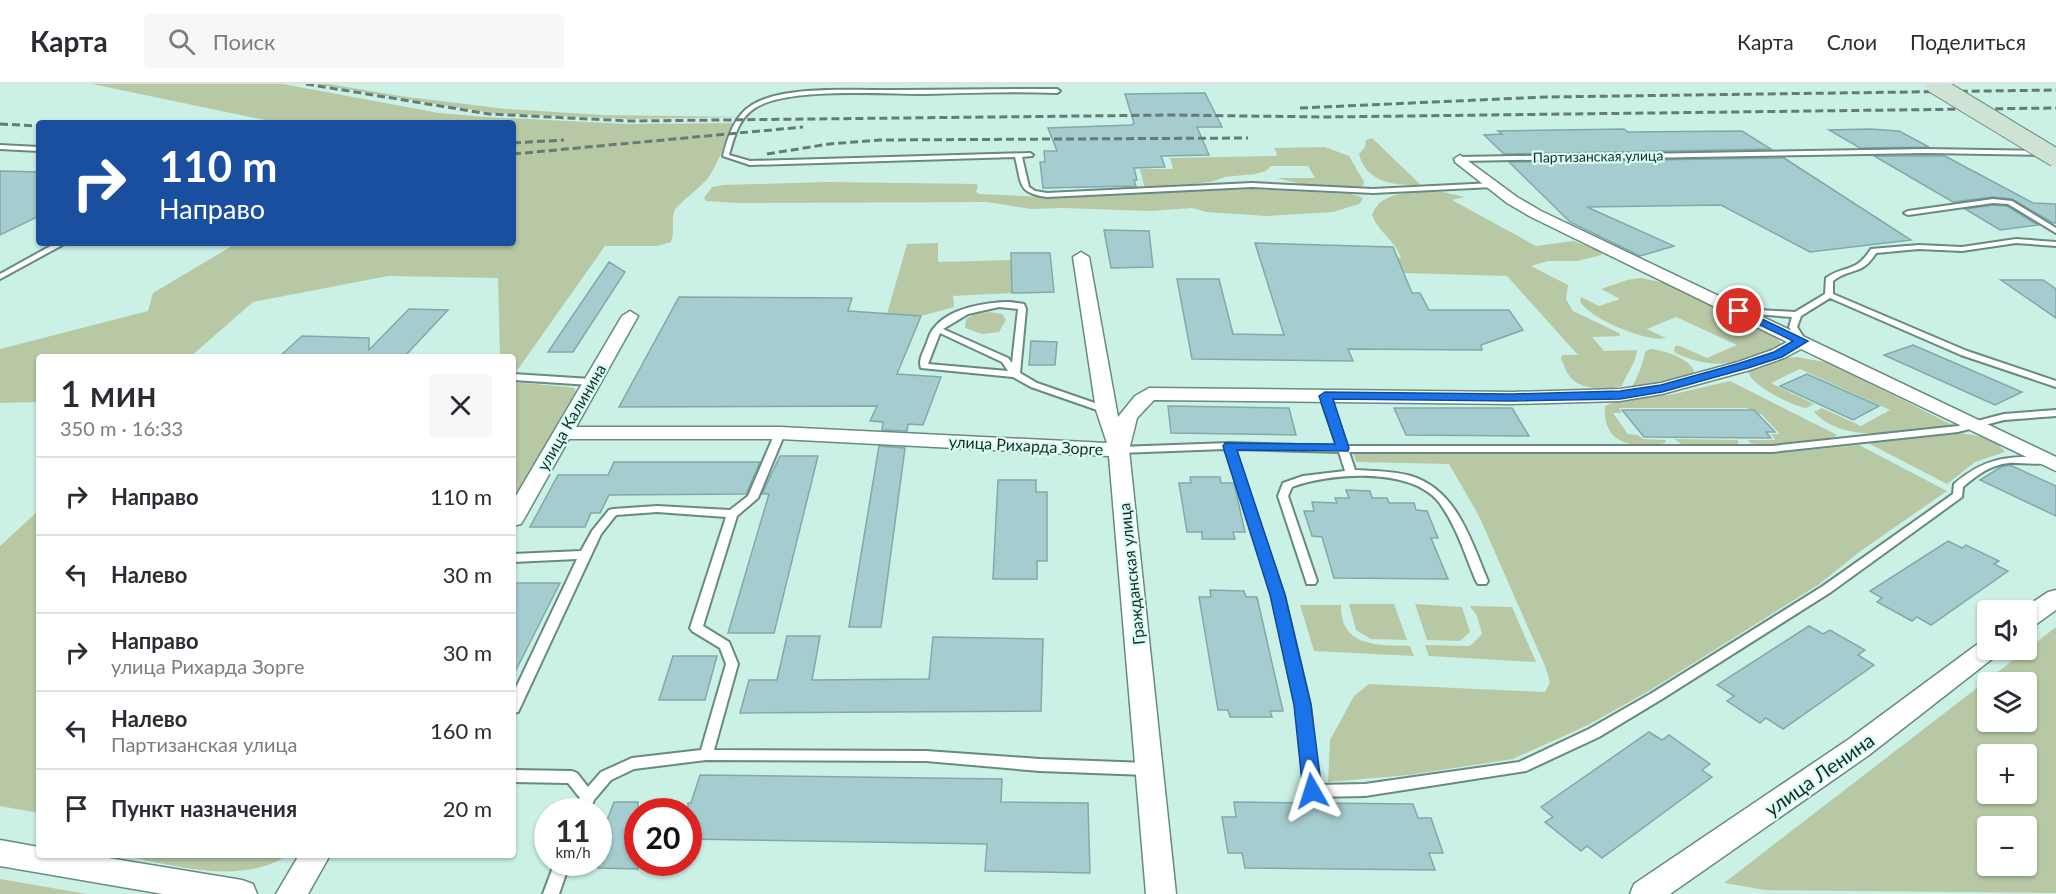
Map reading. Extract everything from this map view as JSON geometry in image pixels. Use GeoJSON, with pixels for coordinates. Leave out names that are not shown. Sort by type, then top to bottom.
{"type":"FeatureCollection","features":[{"type":"Feature","properties":{"kind":"street"},"geometry":{"type":"LineString","coordinates":[[1934,84],[2056,158]]}},
{"type":"Feature","properties":{"kind":"street","name":"Партизанская улица"},"geometry":{"type":"LineString","coordinates":[[1460,159],[1536,214],[2051,462]]}},
{"type":"Feature","properties":{"kind":"street","name":"Гражданская улица"},"geometry":{"type":"LineString","coordinates":[[1081,257],[1106,410],[1119,450],[1161,894]]}},
{"type":"Feature","properties":{"kind":"street","name":"улица Калинина"},"geometry":{"type":"LineString","coordinates":[[516,514],[630,316]]}},
{"type":"Feature","properties":{"kind":"street","name":"улица Рихарда Зорге"},"geometry":{"type":"LineString","coordinates":[[564,433],[780,433],[1119,450],[1125,419],[1136,404],[1149,393],[1512,398],[1620,395],[1662,388],[1744,366],[1778,354],[1802,341]]}},
{"type":"Feature","properties":{"kind":"street"},"geometry":{"type":"LineString","coordinates":[[2037,611],[2056,598]]}},
{"type":"Feature","properties":{"kind":"street","name":"улица Ленина"},"geometry":{"type":"LineString","coordinates":[[1648,894],[1859,747],[1977,657]]}},
{"type":"Feature","properties":{"kind":"street"},"geometry":{"type":"LineString","coordinates":[[0,853],[242,894]]}},
{"type":"Feature","properties":{"kind":"street"},"geometry":{"type":"LineString","coordinates":[[291,894],[313,858]]}},
{"type":"Feature","properties":{"kind":"lane"},"geometry":{"type":"LineString","coordinates":[[1030,155],[750,163],[726,156],[735,123],[754,106],[767,99],[820,94],[1007,89],[1057,91]]}},
{"type":"Feature","properties":{"kind":"lane"},"geometry":{"type":"LineString","coordinates":[[0,147],[36,149]]}},
{"type":"Feature","properties":{"kind":"lane","name":"Партизанская улица"},"geometry":{"type":"LineString","coordinates":[[1460,159],[1926,151],[2056,153]]}},
{"type":"Feature","properties":{"kind":"lane"},"geometry":{"type":"LineString","coordinates":[[1018,156],[1026,188],[1040,195],[1121,193],[1252,185],[1373,191],[1493,185]]}},
{"type":"Feature","properties":{"kind":"lane"},"geometry":{"type":"LineString","coordinates":[[1908,213],[1993,201],[2010,202],[2056,231]]}},
{"type":"Feature","properties":{"kind":"lane"},"geometry":{"type":"LineString","coordinates":[[1829,295],[1829,280],[1836,274],[1862,268],[1874,251],[1919,247],[1962,249],[2016,241],[2056,244]]}},
{"type":"Feature","properties":{"kind":"lane"},"geometry":{"type":"LineString","coordinates":[[0,277],[57,246]]}},
{"type":"Feature","properties":{"kind":"lane"},"geometry":{"type":"LineString","coordinates":[[1802,341],[1793,327],[1797,315],[1829,295]]}},
{"type":"Feature","properties":{"kind":"lane"},"geometry":{"type":"LineString","coordinates":[[1829,295],[1964,353],[2055,384]]}},
{"type":"Feature","properties":{"kind":"lane"},"geometry":{"type":"LineString","coordinates":[[996,306],[1021,306],[1015,374],[924,366],[924,361],[937,328],[956,315],[996,306]]}},
{"type":"Feature","properties":{"kind":"lane","name":"Партизанская улица"},"geometry":{"type":"LineString","coordinates":[[1739,311],[1797,315]]}},
{"type":"Feature","properties":{"kind":"lane"},"geometry":{"type":"LineString","coordinates":[[937,328],[1005,360],[1015,374],[1034,385],[1106,410]]}},
{"type":"Feature","properties":{"kind":"lane"},"geometry":{"type":"LineString","coordinates":[[516,377],[591,382]]}},
{"type":"Feature","properties":{"kind":"lane"},"geometry":{"type":"LineString","coordinates":[[1325,396],[1351,473]]}},
{"type":"Feature","properties":{"kind":"lane"},"geometry":{"type":"LineString","coordinates":[[1119,450],[1229,446],[1772,449],[1958,429],[2004,417],[2056,413]]}},
{"type":"Feature","properties":{"kind":"lane"},"geometry":{"type":"LineString","coordinates":[[706,755],[732,664],[725,645],[696,628],[732,514],[753,498],[780,433]]}},
{"type":"Feature","properties":{"kind":"lane"},"geometry":{"type":"LineString","coordinates":[[1229,446],[1278,595],[1303,705],[1312,791],[1365,790],[1521,767],[1594,733],[1827,589],[1958,495],[1958,486],[1983,466],[2002,460],[2051,462]]}},
{"type":"Feature","properties":{"kind":"lane"},"geometry":{"type":"LineString","coordinates":[[1311,581],[1283,496],[1287,484],[1303,479],[1351,473],[1394,474],[1414,479],[1431,488],[1446,503],[1454,517],[1482,581]]}},
{"type":"Feature","properties":{"kind":"lane"},"geometry":{"type":"LineString","coordinates":[[516,702],[585,555],[596,534],[613,512],[657,509],[732,514]]}},
{"type":"Feature","properties":{"kind":"lane"},"geometry":{"type":"LineString","coordinates":[[516,558],[585,555]]}},
{"type":"Feature","properties":{"kind":"lane"},"geometry":{"type":"LineString","coordinates":[[516,776],[572,777],[588,797],[606,776],[632,764],[706,755],[927,756],[1040,765],[1150,769]]}},
{"type":"Feature","properties":{"kind":"lane"},"geometry":{"type":"LineString","coordinates":[[551,894],[558,876]]}},
{"type":"Feature","properties":{"kind":"green space"},"geometry":{"type":"Polygon","coordinates":[[[92,84],[283,84],[439,113],[629,124],[735,123],[708,178],[675,210],[671,242],[657,246],[605,246],[516,372],[516,354],[500,354],[498,278],[388,276],[253,302],[193,354],[36,354],[36,402],[0,403],[0,349],[148,311],[153,293],[232,246],[516,246],[516,120],[265,120],[92,84]]]}},
{"type":"Feature","properties":{"kind":"green space"},"geometry":{"type":"Polygon","coordinates":[[[314,84],[329,84],[400,96],[506,109],[603,115],[747,117],[631,119],[491,113],[314,84]]]}},
{"type":"Feature","properties":{"kind":"green space"},"geometry":{"type":"Polygon","coordinates":[[[1372,138],[1421,185],[1402,185],[1383,181],[1368,171],[1359,154],[1365,147],[1366,140],[1372,138]]]}},
{"type":"Feature","properties":{"kind":"green space"},"geometry":{"type":"Polygon","coordinates":[[[1325,147],[1349,156],[1364,182],[1363,186],[1331,188],[1298,183],[1277,178],[1315,178],[1308,166],[1271,166],[1266,171],[1255,174],[1225,177],[1211,182],[1145,189],[1140,169],[1173,169],[1170,158],[1276,156],[1274,148],[1325,147]]]}},
{"type":"Feature","properties":{"kind":"green space"},"geometry":{"type":"Polygon","coordinates":[[[827,182],[976,184],[978,186],[976,192],[979,194],[1043,197],[1252,189],[1351,194],[1363,199],[1359,204],[1333,212],[1266,216],[1206,212],[1192,208],[1150,211],[1031,209],[987,202],[738,203],[706,201],[704,198],[712,187],[723,185],[827,182]]]}},
{"type":"Feature","properties":{"kind":"green space"},"geometry":{"type":"Polygon","coordinates":[[[1411,192],[1443,192],[1465,197],[1452,200],[1536,246],[1573,241],[1600,251],[1602,255],[1577,261],[1548,261],[1531,266],[1568,285],[1566,299],[1573,311],[1619,333],[1620,336],[1592,337],[1604,351],[1637,350],[1635,360],[1622,386],[1609,389],[1587,387],[1570,377],[1561,359],[1562,355],[1578,355],[1507,276],[1404,273],[1264,254],[1401,258],[1372,215],[1383,201],[1411,192]]]}},
{"type":"Feature","properties":{"kind":"green space"},"geometry":{"type":"Polygon","coordinates":[[[938,243],[938,262],[1011,260],[1012,293],[953,296],[954,307],[921,316],[887,314],[907,244],[938,243]]]}},
{"type":"Feature","properties":{"kind":"green space"},"geometry":{"type":"Polygon","coordinates":[[[1641,278],[1670,284],[1772,333],[1781,343],[1779,347],[1739,361],[1714,364],[1702,362],[1674,352],[1675,346],[1707,358],[1737,345],[1676,317],[1647,329],[1666,338],[1646,337],[1619,328],[1594,315],[1580,301],[1581,297],[1599,306],[1620,299],[1601,289],[1641,278]]]}},
{"type":"Feature","properties":{"kind":"green space"},"geometry":{"type":"Polygon","coordinates":[[[990,312],[1002,314],[1006,320],[999,332],[982,334],[965,328],[966,319],[975,314],[990,312]]]}},
{"type":"Feature","properties":{"kind":"green space"},"geometry":{"type":"Polygon","coordinates":[[[1650,349],[1670,353],[1684,360],[1695,374],[1631,389],[1645,352],[1650,349]]]}},
{"type":"Feature","properties":{"kind":"green space"},"geometry":{"type":"Polygon","coordinates":[[[1797,357],[1830,363],[1954,426],[1880,434],[1843,430],[1827,423],[1814,412],[1822,408],[1861,426],[1890,410],[1800,369],[1771,383],[1814,404],[1806,408],[1764,389],[1748,372],[1786,358],[1797,357]]]}},
{"type":"Feature","properties":{"kind":"green space"},"geometry":{"type":"Polygon","coordinates":[[[1730,381],[1837,435],[1821,441],[1795,444],[1750,443],[1748,440],[1775,440],[1771,434],[1780,434],[1761,414],[1753,414],[1747,408],[1619,408],[1622,413],[1613,413],[1628,434],[1638,435],[1643,439],[1666,440],[1665,443],[1642,445],[1622,441],[1614,436],[1605,419],[1605,406],[1615,402],[1674,394],[1730,381]]]}},
{"type":"Feature","properties":{"kind":"green space"},"geometry":{"type":"Polygon","coordinates":[[[516,382],[568,387],[576,391],[516,494],[516,382]]]}},
{"type":"Feature","properties":{"kind":"green space"},"geometry":{"type":"Polygon","coordinates":[[[1940,433],[1975,435],[1992,441],[2005,452],[1975,462],[1947,484],[1868,443],[1869,441],[1940,433]]]}},
{"type":"Feature","properties":{"kind":"green space"},"geometry":{"type":"Polygon","coordinates":[[[1674,439],[1737,440],[1739,442],[1734,446],[1683,445],[1674,439]]]}},
{"type":"Feature","properties":{"kind":"green space"},"geometry":{"type":"Polygon","coordinates":[[[1859,445],[1947,491],[1862,550],[1818,585],[1649,691],[1586,726],[1513,759],[1409,775],[1328,782],[1330,740],[1354,696],[1369,684],[1545,692],[1550,682],[1479,516],[1449,464],[1356,462],[1353,452],[1727,454],[1778,453],[1859,445]]]}},
{"type":"Feature","properties":{"kind":"green space"},"geometry":{"type":"Polygon","coordinates":[[[36,513],[36,812],[0,806],[0,546],[36,513]]]}},
{"type":"Feature","properties":{"kind":"green space"},"geometry":{"type":"Polygon","coordinates":[[[1349,604],[1394,604],[1407,640],[1371,639],[1356,630],[1349,604]]]}},
{"type":"Feature","properties":{"kind":"green space"},"geometry":{"type":"Polygon","coordinates":[[[1415,604],[1462,607],[1470,632],[1460,641],[1427,640],[1415,604]]]}},
{"type":"Feature","properties":{"kind":"green space"},"geometry":{"type":"Polygon","coordinates":[[[1300,605],[1341,605],[1342,619],[1354,637],[1374,644],[1410,646],[1414,656],[1314,651],[1300,605]]]}},
{"type":"Feature","properties":{"kind":"green space"},"geometry":{"type":"Polygon","coordinates":[[[1470,606],[1512,607],[1536,662],[1429,656],[1425,645],[1470,646],[1482,634],[1477,616],[1470,606]]]}},
{"type":"Feature","properties":{"kind":"green space"},"geometry":{"type":"Polygon","coordinates":[[[2056,627],[2056,893],[1765,890],[1724,883],[1977,688],[1977,732],[2037,732],[2037,672],[1998,672],[2013,660],[2037,660],[2037,642],[2056,627]]]}},
{"type":"Feature","properties":{"kind":"green space"},"geometry":{"type":"Polygon","coordinates":[[[134,858],[282,858],[269,865],[249,870],[227,871],[182,867],[134,858]]]}},
{"type":"Feature","properties":{"kind":"green space"},"geometry":{"type":"Polygon","coordinates":[[[0,879],[87,894],[0,894],[0,879]]]}},
{"type":"Feature","properties":{"kind":"building"},"geometry":{"type":"Polygon","coordinates":[[[1205,93],[1222,127],[1197,127],[1209,155],[1161,156],[1165,167],[1134,168],[1136,186],[1043,188],[1040,162],[1045,162],[1044,151],[1057,151],[1048,128],[1132,125],[1134,123],[1125,94],[1205,93]]]}},
{"type":"Feature","properties":{"kind":"building"},"geometry":{"type":"Polygon","coordinates":[[[1624,129],[1628,132],[1742,131],[1771,149],[1504,154],[1484,135],[1502,134],[1498,131],[1624,129]]]}},
{"type":"Feature","properties":{"kind":"building"},"geometry":{"type":"Polygon","coordinates":[[[1829,130],[1899,131],[1929,147],[1860,148],[1829,130]]]}},
{"type":"Feature","properties":{"kind":"building"},"geometry":{"type":"Polygon","coordinates":[[[1874,156],[1945,156],[2033,203],[2056,204],[2056,223],[2012,199],[1993,197],[1953,202],[1874,156]]]}},
{"type":"Feature","properties":{"kind":"building"},"geometry":{"type":"Polygon","coordinates":[[[1784,158],[1911,240],[1810,252],[1721,205],[1587,207],[1674,246],[1640,256],[1570,222],[1509,162],[1784,158]]]}},
{"type":"Feature","properties":{"kind":"building"},"geometry":{"type":"Polygon","coordinates":[[[0,171],[36,172],[36,217],[0,235],[0,171]]]}},
{"type":"Feature","properties":{"kind":"building"},"geometry":{"type":"Polygon","coordinates":[[[1993,205],[2007,206],[2038,225],[2000,230],[1965,209],[1993,205]]]}},
{"type":"Feature","properties":{"kind":"building"},"geometry":{"type":"Polygon","coordinates":[[[1104,230],[1149,231],[1153,267],[1111,268],[1104,230]]]}},
{"type":"Feature","properties":{"kind":"building"},"geometry":{"type":"Polygon","coordinates":[[[1255,243],[1393,247],[1412,293],[1420,293],[1429,310],[1509,310],[1523,330],[1481,345],[1482,350],[1348,349],[1353,361],[1192,359],[1177,279],[1219,279],[1233,334],[1284,335],[1255,243]]]}},
{"type":"Feature","properties":{"kind":"building"},"geometry":{"type":"Polygon","coordinates":[[[1011,253],[1050,253],[1054,292],[1012,293],[1011,253]]]}},
{"type":"Feature","properties":{"kind":"building"},"geometry":{"type":"Polygon","coordinates":[[[609,262],[625,272],[573,352],[548,352],[609,262]]]}},
{"type":"Feature","properties":{"kind":"building"},"geometry":{"type":"Polygon","coordinates":[[[2001,280],[2043,280],[2056,289],[2056,318],[2001,280]]]}},
{"type":"Feature","properties":{"kind":"building"},"geometry":{"type":"Polygon","coordinates":[[[679,297],[852,298],[848,311],[921,316],[897,374],[941,377],[923,425],[908,424],[907,431],[882,430],[883,422],[870,421],[877,406],[619,407],[679,297]]]}},
{"type":"Feature","properties":{"kind":"building"},"geometry":{"type":"Polygon","coordinates":[[[409,309],[448,310],[407,354],[282,354],[302,336],[369,338],[369,350],[409,309]]]}},
{"type":"Feature","properties":{"kind":"building"},"geometry":{"type":"Polygon","coordinates":[[[1031,341],[1057,342],[1055,365],[1029,365],[1031,341]]]}},
{"type":"Feature","properties":{"kind":"building"},"geometry":{"type":"Polygon","coordinates":[[[1913,345],[2022,392],[1995,405],[1884,355],[1913,345]]]}},
{"type":"Feature","properties":{"kind":"building"},"geometry":{"type":"Polygon","coordinates":[[[1807,374],[1879,406],[1853,420],[1780,386],[1807,374]]]}},
{"type":"Feature","properties":{"kind":"building"},"geometry":{"type":"Polygon","coordinates":[[[1168,406],[1289,408],[1296,435],[1171,433],[1168,406]]]}},
{"type":"Feature","properties":{"kind":"building"},"geometry":{"type":"Polygon","coordinates":[[[1394,408],[1512,408],[1529,436],[1406,435],[1394,408]]]}},
{"type":"Feature","properties":{"kind":"building"},"geometry":{"type":"Polygon","coordinates":[[[1622,410],[1754,410],[1775,432],[1766,432],[1771,438],[1644,437],[1622,410]]]}},
{"type":"Feature","properties":{"kind":"building"},"geometry":{"type":"Polygon","coordinates":[[[879,446],[905,448],[881,627],[849,627],[879,446]]]}},
{"type":"Feature","properties":{"kind":"building"},"geometry":{"type":"Polygon","coordinates":[[[780,456],[818,456],[774,633],[728,633],[769,494],[762,494],[780,456]]]}},
{"type":"Feature","properties":{"kind":"building"},"geometry":{"type":"Polygon","coordinates":[[[614,462],[760,462],[746,494],[609,495],[600,513],[591,513],[585,527],[530,527],[558,475],[608,475],[614,462]]]}},
{"type":"Feature","properties":{"kind":"building"},"geometry":{"type":"Polygon","coordinates":[[[2010,465],[2056,486],[2056,516],[1980,480],[2001,467],[2010,465]]]}},
{"type":"Feature","properties":{"kind":"building"},"geometry":{"type":"Polygon","coordinates":[[[1190,477],[1220,477],[1221,483],[1234,483],[1245,532],[1233,532],[1235,539],[1202,539],[1202,532],[1187,532],[1179,483],[1191,483],[1190,477]]]}},
{"type":"Feature","properties":{"kind":"building"},"geometry":{"type":"Polygon","coordinates":[[[998,480],[1036,480],[1036,492],[1047,492],[1047,561],[1037,561],[1037,579],[993,579],[998,480]]]}},
{"type":"Feature","properties":{"kind":"building"},"geometry":{"type":"Polygon","coordinates":[[[1346,490],[1370,491],[1372,498],[1387,498],[1389,503],[1414,503],[1416,510],[1427,511],[1438,538],[1431,538],[1448,579],[1334,578],[1322,537],[1312,536],[1304,511],[1314,511],[1312,502],[1337,503],[1335,498],[1349,498],[1346,490]]]}},
{"type":"Feature","properties":{"kind":"building"},"geometry":{"type":"Polygon","coordinates":[[[1948,541],[1962,548],[1966,545],[1999,561],[1994,564],[2008,571],[1931,625],[1917,617],[1912,621],[1877,602],[1882,598],[1870,591],[1948,541]]]}},
{"type":"Feature","properties":{"kind":"building"},"geometry":{"type":"Polygon","coordinates":[[[516,583],[560,583],[516,670],[516,583]]]}},
{"type":"Feature","properties":{"kind":"building"},"geometry":{"type":"Polygon","coordinates":[[[1210,590],[1244,591],[1246,597],[1257,597],[1283,711],[1270,711],[1272,717],[1230,717],[1228,710],[1218,710],[1199,597],[1211,597],[1210,590]]]}},
{"type":"Feature","properties":{"kind":"building"},"geometry":{"type":"Polygon","coordinates":[[[1809,626],[1823,634],[1830,630],[1865,650],[1858,655],[1874,665],[1783,729],[1766,718],[1760,723],[1727,701],[1734,696],[1717,685],[1809,626]]]}},
{"type":"Feature","properties":{"kind":"building"},"geometry":{"type":"Polygon","coordinates":[[[787,636],[820,636],[812,680],[929,679],[933,637],[1043,639],[1041,711],[740,713],[749,680],[777,680],[787,636]]]}},
{"type":"Feature","properties":{"kind":"building"},"geometry":{"type":"Polygon","coordinates":[[[673,656],[717,656],[705,700],[659,700],[673,656]]]}},
{"type":"Feature","properties":{"kind":"building"},"geometry":{"type":"Polygon","coordinates":[[[1649,732],[1662,740],[1669,735],[1710,764],[1702,770],[1712,777],[1602,858],[1587,846],[1581,851],[1545,822],[1553,817],[1541,807],[1649,732]]]}},
{"type":"Feature","properties":{"kind":"building"},"geometry":{"type":"Polygon","coordinates":[[[700,775],[1002,779],[1001,802],[1088,803],[1090,873],[985,871],[987,844],[702,839],[702,798],[693,798],[700,775]]]}},
{"type":"Feature","properties":{"kind":"building"},"geometry":{"type":"Polygon","coordinates":[[[614,802],[624,802],[624,869],[612,868],[612,807],[614,802]]]}},
{"type":"Feature","properties":{"kind":"building"},"geometry":{"type":"Polygon","coordinates":[[[1234,802],[1413,804],[1418,818],[1431,818],[1443,853],[1429,853],[1435,870],[1245,868],[1242,853],[1228,853],[1222,817],[1236,817],[1234,802]]]}},
{"type":"Feature","properties":{"kind":"railway"},"geometry":{"type":"LineString","coordinates":[[306,84],[489,114],[630,121],[1172,115],[1325,117],[2056,108]]}},
{"type":"Feature","properties":{"kind":"railway"},"geometry":{"type":"LineString","coordinates":[[1300,108],[1545,97],[2056,90]]}},
{"type":"Feature","properties":{"kind":"railway"},"geometry":{"type":"LineString","coordinates":[[0,124],[36,126]]}},
{"type":"Feature","properties":{"kind":"railway"},"geometry":{"type":"LineString","coordinates":[[516,154],[803,127]]}},
{"type":"Feature","properties":{"kind":"railway"},"geometry":{"type":"LineString","coordinates":[[767,154],[829,144],[880,140],[1248,138]]}},
{"type":"Feature","properties":{"kind":"railway"},"geometry":{"type":"LineString","coordinates":[[516,143],[564,140]]}},
{"type":"Feature","properties":{"kind":"route"},"geometry":{"type":"LineString","coordinates":[[1312,791],[1303,705],[1278,595],[1229,446],[1343,448],[1325,396],[1512,398],[1620,395],[1662,388],[1744,366],[1778,354],[1802,341],[1739,311]]}}]}
